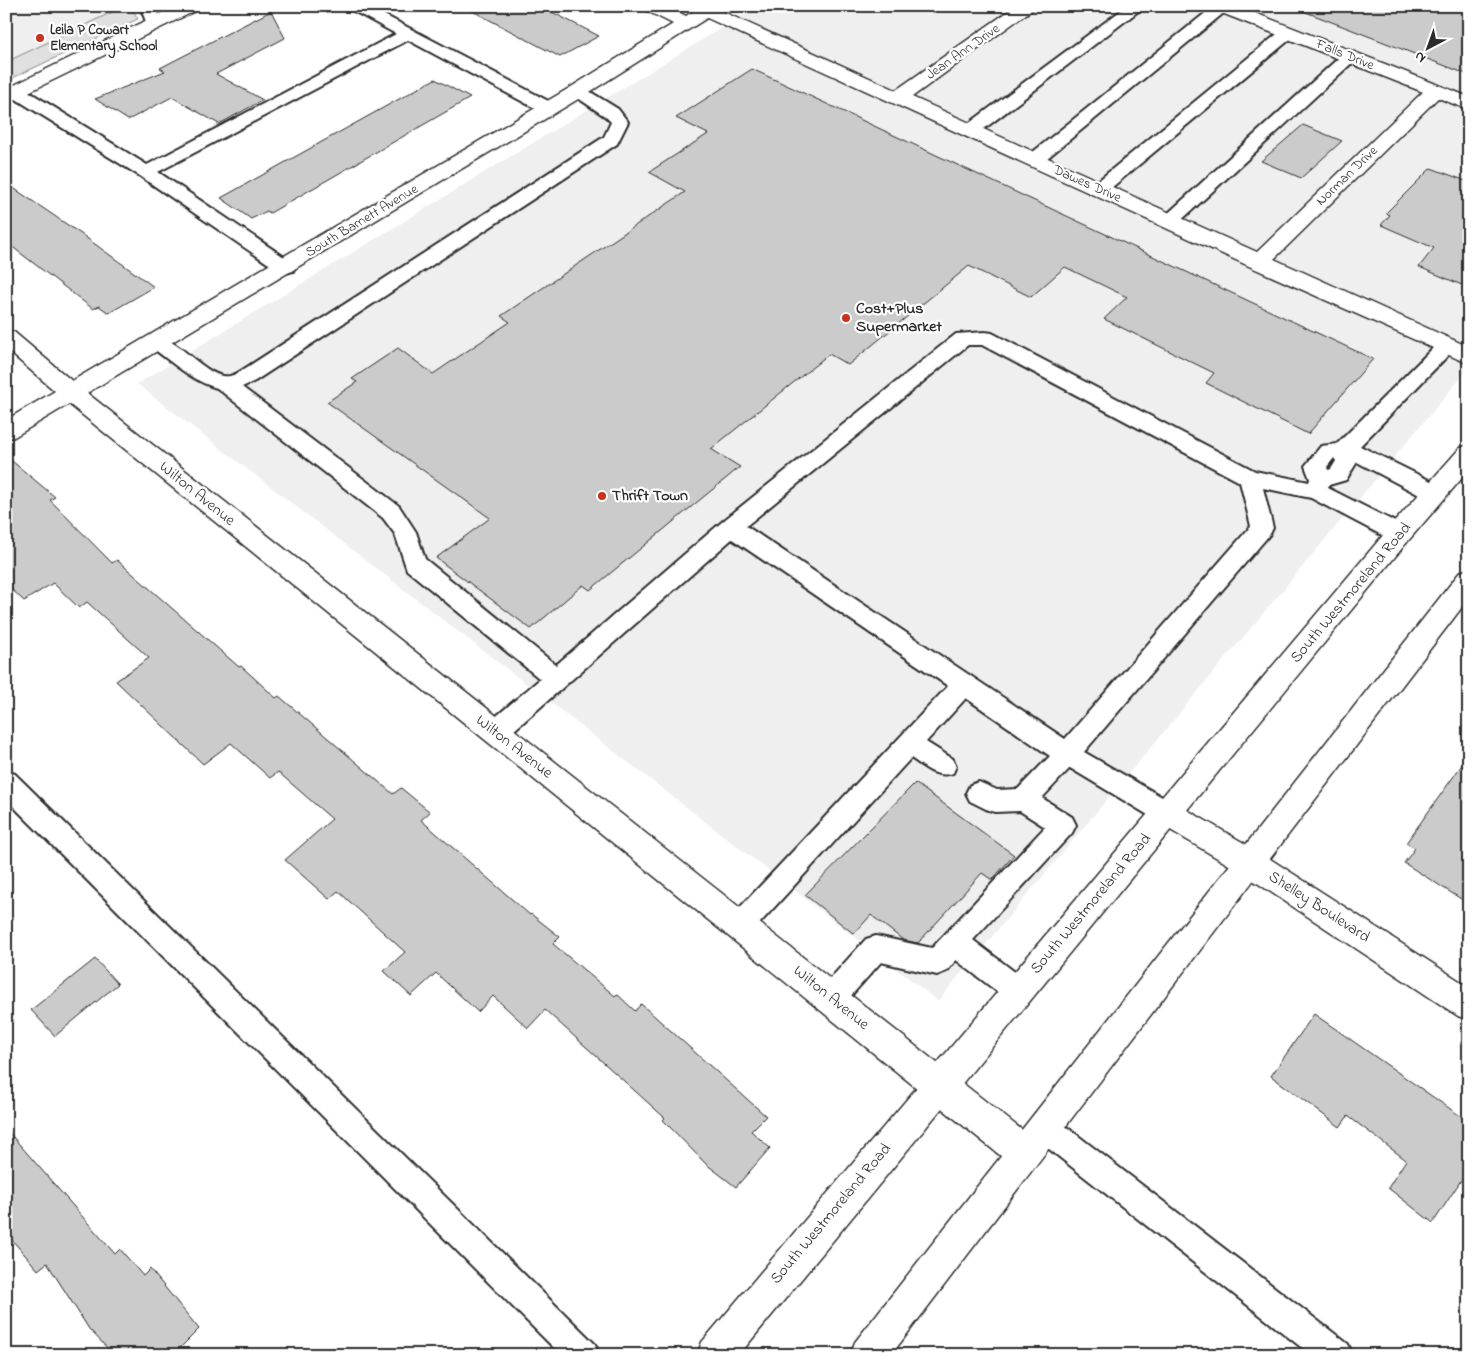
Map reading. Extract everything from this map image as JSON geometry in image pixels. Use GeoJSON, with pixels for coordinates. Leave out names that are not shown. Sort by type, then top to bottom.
{"type":"FeatureCollection","features":[{"type":"Feature","properties":{"kind":"street"},"geometry":{"type":"LineString","coordinates":[[12,95],[191,6]]}},
{"type":"Feature","properties":{"kind":"street"},"geometry":{"type":"LineString","coordinates":[[651,6],[686,23]]}},
{"type":"Feature","properties":{"kind":"street","name":"Jean Ann Drive"},"geometry":{"type":"LineString","coordinates":[[897,98],[1028,6]]}},
{"type":"Feature","properties":{"kind":"street","name":"Falls Drive"},"geometry":{"type":"LineString","coordinates":[[1222,7],[1469,104]]}},
{"type":"Feature","properties":{"kind":"street","name":"South Barnett Avenue"},"geometry":{"type":"LineString","coordinates":[[6,431],[578,91],[710,9]]}},
{"type":"Feature","properties":{"kind":"street","name":"Dawes Drive"},"geometry":{"type":"LineString","coordinates":[[710,9],[897,98],[1469,356]]}},
{"type":"Feature","properties":{"kind":"street","name":"Norman Drive"},"geometry":{"type":"LineString","coordinates":[[1259,262],[1435,91]]}},
{"type":"Feature","properties":{"kind":"street","name":"Wilton Avenue"},"geometry":{"type":"LineString","coordinates":[[6,337],[71,392],[495,732],[1024,1153]]}},
{"type":"Feature","properties":{"kind":"street","name":"South Westmoreland Road"},"geometry":{"type":"LineString","coordinates":[[715,1355],[1399,534],[1469,454]]}},
{"type":"Feature","properties":{"kind":"street"},"geometry":{"type":"LineString","coordinates":[[868,1355],[1469,579]]}},
{"type":"Feature","properties":{"kind":"street","name":"Shelley Boulevard"},"geometry":{"type":"LineString","coordinates":[[1167,813],[1250,862],[1469,1005]]}},
{"type":"Feature","properties":{"kind":"lane"},"geometry":{"type":"LineString","coordinates":[[148,6],[154,24]]}},
{"type":"Feature","properties":{"kind":"lane"},"geometry":{"type":"LineString","coordinates":[[355,6],[548,108]]}},
{"type":"Feature","properties":{"kind":"lane"},"geometry":{"type":"LineString","coordinates":[[970,131],[1137,6]]}},
{"type":"Feature","properties":{"kind":"lane"},"geometry":{"type":"LineString","coordinates":[[1034,160],[1222,7]]}},
{"type":"Feature","properties":{"kind":"lane"},"geometry":{"type":"LineString","coordinates":[[1099,190],[1288,32]]}},
{"type":"Feature","properties":{"kind":"lane"},"geometry":{"type":"LineString","coordinates":[[146,172],[408,34]]}},
{"type":"Feature","properties":{"kind":"lane"},"geometry":{"type":"LineString","coordinates":[[1170,221],[1349,57]]}},
{"type":"Feature","properties":{"kind":"lane"},"geometry":{"type":"LineString","coordinates":[[224,384],[236,382],[248,376],[610,140],[618,129],[620,122],[612,113],[578,91]]}},
{"type":"Feature","properties":{"kind":"lane"},"geometry":{"type":"LineString","coordinates":[[12,95],[146,172],[286,266]]}},
{"type":"Feature","properties":{"kind":"lane"},"geometry":{"type":"LineString","coordinates":[[495,732],[731,526],[963,339],[985,338],[1250,478],[1319,485],[1399,534]]}},
{"type":"Feature","properties":{"kind":"lane"},"geometry":{"type":"LineString","coordinates":[[158,342],[205,375],[224,384],[391,512],[405,532],[415,564],[556,678]]}},
{"type":"Feature","properties":{"kind":"lane"},"geometry":{"type":"LineString","coordinates":[[1344,449],[1447,346]]}},
{"type":"Feature","properties":{"kind":"lane"},"geometry":{"type":"LineString","coordinates":[[1319,485],[1338,475],[1347,462],[1344,449]]}},
{"type":"Feature","properties":{"kind":"lane"},"geometry":{"type":"LineString","coordinates":[[1344,449],[1434,493]]}},
{"type":"Feature","properties":{"kind":"lane"},"geometry":{"type":"LineString","coordinates":[[1024,800],[1067,754],[1262,528],[1250,478]]}},
{"type":"Feature","properties":{"kind":"lane"},"geometry":{"type":"LineString","coordinates":[[731,526],[1067,754],[1167,813]]}},
{"type":"Feature","properties":{"kind":"lane"},"geometry":{"type":"LineString","coordinates":[[740,926],[964,684]]}},
{"type":"Feature","properties":{"kind":"lane"},"geometry":{"type":"LineString","coordinates":[[908,744],[944,766]]}},
{"type":"Feature","properties":{"kind":"lane"},"geometry":{"type":"LineString","coordinates":[[6,782],[584,1355]]}},
{"type":"Feature","properties":{"kind":"lane"},"geometry":{"type":"LineString","coordinates":[[831,998],[876,948],[937,962],[1063,825],[1024,800],[995,801],[979,793]]}},
{"type":"Feature","properties":{"kind":"lane"},"geometry":{"type":"LineString","coordinates":[[954,942],[1018,991]]}},
{"type":"Feature","properties":{"kind":"lane"},"geometry":{"type":"LineString","coordinates":[[1045,1128],[1337,1355]]}},
{"type":"Feature","properties":{"kind":"shaded area","name":"Leila P Cowart Elementary School"},"geometry":{"type":"Polygon","coordinates":[[[6,6],[142,6],[6,70],[6,6]]]}},
{"type":"Feature","properties":{"kind":"shaded area"},"geometry":{"type":"Polygon","coordinates":[[[758,6],[1469,6],[1469,368],[938,1001],[137,384],[758,6]]]}},
{"type":"Feature","properties":{"kind":"shaded area"},"geometry":{"type":"Polygon","coordinates":[[[123,7],[134,12],[138,19],[6,81],[6,62],[123,7]]]}},
{"type":"Feature","properties":{"kind":"building"},"geometry":{"type":"Polygon","coordinates":[[[463,6],[540,6],[599,36],[560,57],[463,6]]]}},
{"type":"Feature","properties":{"kind":"building"},"geometry":{"type":"Polygon","coordinates":[[[1299,6],[1469,6],[1469,75],[1298,9],[1299,6]]]}},
{"type":"Feature","properties":{"kind":"building"},"geometry":{"type":"Polygon","coordinates":[[[271,11],[285,38],[216,74],[263,100],[219,124],[172,97],[128,120],[95,99],[165,71],[160,68],[271,11]]]}},
{"type":"Feature","properties":{"kind":"building"},"geometry":{"type":"Polygon","coordinates":[[[752,69],[1373,359],[1308,434],[1206,383],[1214,373],[1104,319],[1127,297],[1065,267],[1031,297],[969,266],[848,365],[829,354],[711,449],[740,467],[590,590],[583,585],[531,629],[436,558],[490,518],[327,402],[357,382],[352,379],[398,348],[433,374],[510,322],[501,316],[685,192],[649,172],[708,134],[676,118],[752,69]]]}},
{"type":"Feature","properties":{"kind":"building"},"geometry":{"type":"Polygon","coordinates":[[[435,79],[470,98],[270,213],[267,211],[251,219],[221,198],[435,79]]]}},
{"type":"Feature","properties":{"kind":"building"},"geometry":{"type":"Polygon","coordinates":[[[1303,125],[1342,141],[1301,178],[1261,161],[1303,125]]]}},
{"type":"Feature","properties":{"kind":"building"},"geometry":{"type":"Polygon","coordinates":[[[1431,168],[1469,182],[1469,288],[1419,267],[1434,248],[1381,225],[1390,215],[1386,213],[1431,168]]]}},
{"type":"Feature","properties":{"kind":"building"},"geometry":{"type":"Polygon","coordinates":[[[6,183],[154,287],[109,313],[99,306],[93,309],[6,242],[6,183]]]}},
{"type":"Feature","properties":{"kind":"building"},"geometry":{"type":"Polygon","coordinates":[[[6,456],[55,497],[50,500],[112,563],[117,560],[239,667],[241,666],[276,698],[279,696],[393,794],[401,788],[430,812],[421,820],[530,915],[560,937],[553,944],[615,996],[617,994],[635,1011],[641,1004],[766,1116],[751,1131],[770,1148],[736,1187],[706,1164],[663,1120],[665,1118],[545,1010],[528,1028],[493,996],[478,1012],[436,973],[411,996],[384,971],[405,952],[338,891],[329,899],[285,860],[332,819],[278,772],[270,778],[231,743],[203,764],[116,681],[149,658],[87,602],[79,608],[53,583],[24,601],[6,584],[6,456]]]}},
{"type":"Feature","properties":{"kind":"building"},"geometry":{"type":"Polygon","coordinates":[[[1469,755],[1469,904],[1404,863],[1415,848],[1406,843],[1469,755]]]}},
{"type":"Feature","properties":{"kind":"building"},"geometry":{"type":"Polygon","coordinates":[[[915,783],[1014,855],[992,880],[982,873],[918,943],[903,940],[871,915],[854,934],[805,895],[915,783]]]}},
{"type":"Feature","properties":{"kind":"building"},"geometry":{"type":"Polygon","coordinates":[[[95,959],[118,984],[55,1036],[31,1010],[95,959]]]}},
{"type":"Feature","properties":{"kind":"building"},"geometry":{"type":"Polygon","coordinates":[[[1314,1014],[1469,1122],[1469,1168],[1433,1223],[1388,1188],[1406,1160],[1348,1116],[1340,1127],[1271,1076],[1314,1014]]]}},
{"type":"Feature","properties":{"kind":"building"},"geometry":{"type":"Polygon","coordinates":[[[6,1129],[115,1254],[120,1249],[143,1276],[150,1269],[199,1329],[173,1355],[114,1355],[89,1329],[47,1263],[38,1270],[6,1233],[6,1129]]]}},
{"type":"Feature","properties":{"kind":"place","name":"Leila P Cowart Elementary School"},"geometry":{"type":"Point","coordinates":[40,38]}},
{"type":"Feature","properties":{"kind":"place","name":"Cost+Plus Supermarket"},"geometry":{"type":"Point","coordinates":[846,318]}},
{"type":"Feature","properties":{"kind":"place","name":"Thrift Town"},"geometry":{"type":"Point","coordinates":[602,496]}}]}
